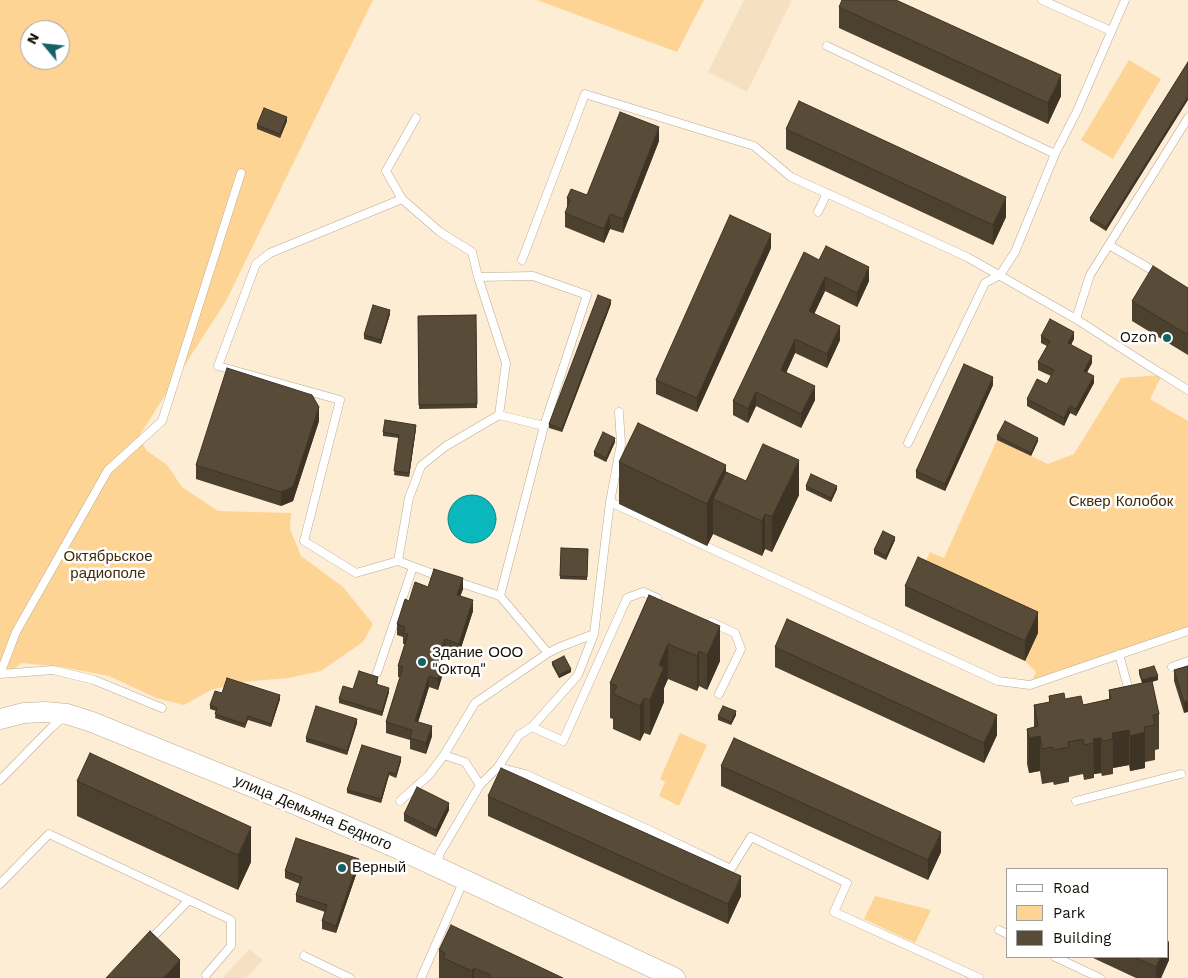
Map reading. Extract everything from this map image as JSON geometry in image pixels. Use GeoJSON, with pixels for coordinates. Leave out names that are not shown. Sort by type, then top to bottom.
{"type":"FeatureCollection","features":[{"type":"Feature","properties":{"kind":"street","name":"улица Демьяна Бедного"},"geometry":{"type":"LineString","coordinates":[[0,720],[24,713],[45,712],[67,714],[92,722],[297,805],[436,866],[675,978]]}},
{"type":"Feature","properties":{"kind":"lane"},"geometry":{"type":"LineString","coordinates":[[1042,0],[1111,31]]}},
{"type":"Feature","properties":{"kind":"lane"},"geometry":{"type":"LineString","coordinates":[[908,443],[985,283],[1000,275],[1015,252],[1055,154],[1077,111],[1124,0]]}},
{"type":"Feature","properties":{"kind":"lane"},"geometry":{"type":"LineString","coordinates":[[828,46],[1055,154]]}},
{"type":"Feature","properties":{"kind":"lane"},"geometry":{"type":"LineString","coordinates":[[522,260],[585,94],[754,146],[791,177],[967,257],[1076,319],[1188,390]]}},
{"type":"Feature","properties":{"kind":"lane"},"geometry":{"type":"LineString","coordinates":[[416,118],[386,171],[402,199],[440,232],[472,252],[478,277],[506,363],[499,415]]}},
{"type":"Feature","properties":{"kind":"lane"},"geometry":{"type":"LineString","coordinates":[[1076,319],[1090,275],[1188,118]]}},
{"type":"Feature","properties":{"kind":"lane"},"geometry":{"type":"LineString","coordinates":[[162,708],[94,680],[53,670],[0,674],[16,632],[108,470],[162,421],[241,173]]}},
{"type":"Feature","properties":{"kind":"lane"},"geometry":{"type":"LineString","coordinates":[[818,212],[827,193]]}},
{"type":"Feature","properties":{"kind":"lane"},"geometry":{"type":"LineString","coordinates":[[402,199],[270,253],[256,264],[218,366],[340,400],[304,541],[356,573],[398,561],[500,596],[548,653]]}},
{"type":"Feature","properties":{"kind":"lane"},"geometry":{"type":"LineString","coordinates":[[1109,245],[1168,279]]}},
{"type":"Feature","properties":{"kind":"lane"},"geometry":{"type":"LineString","coordinates":[[478,277],[533,276],[587,295],[544,426],[500,596]]}},
{"type":"Feature","properties":{"kind":"lane"},"geometry":{"type":"LineString","coordinates":[[436,866],[440,853],[480,785],[498,767],[519,735],[532,727],[578,675],[594,634],[610,502],[621,444],[619,412]]}},
{"type":"Feature","properties":{"kind":"lane"},"geometry":{"type":"LineString","coordinates":[[398,561],[409,498],[421,466],[446,446],[499,415],[544,426]]}},
{"type":"Feature","properties":{"kind":"lane"},"geometry":{"type":"LineString","coordinates":[[610,502],[998,681],[1030,685],[1188,631]]}},
{"type":"Feature","properties":{"kind":"lane"},"geometry":{"type":"LineString","coordinates":[[378,673],[413,567]]}},
{"type":"Feature","properties":{"kind":"lane"},"geometry":{"type":"LineString","coordinates":[[532,727],[563,741],[627,598],[643,592],[668,603]]}},
{"type":"Feature","properties":{"kind":"lane"},"geometry":{"type":"LineString","coordinates":[[701,618],[735,633],[741,649],[719,694]]}},
{"type":"Feature","properties":{"kind":"lane"},"geometry":{"type":"LineString","coordinates":[[400,801],[429,775],[444,755],[475,703],[548,653],[594,634]]}},
{"type":"Feature","properties":{"kind":"lane"},"geometry":{"type":"LineString","coordinates":[[1119,654],[1131,699]]}},
{"type":"Feature","properties":{"kind":"lane"},"geometry":{"type":"LineString","coordinates":[[1172,666],[1188,661]]}},
{"type":"Feature","properties":{"kind":"lane"},"geometry":{"type":"LineString","coordinates":[[0,780],[67,714]]}},
{"type":"Feature","properties":{"kind":"lane"},"geometry":{"type":"LineString","coordinates":[[444,755],[465,762],[480,785]]}},
{"type":"Feature","properties":{"kind":"lane"},"geometry":{"type":"LineString","coordinates":[[498,767],[525,774],[731,869],[751,837],[847,883],[834,912],[979,978]]}},
{"type":"Feature","properties":{"kind":"lane"},"geometry":{"type":"LineString","coordinates":[[1076,801],[1181,774]]}},
{"type":"Feature","properties":{"kind":"lane"},"geometry":{"type":"LineString","coordinates":[[0,884],[49,834],[231,920],[231,946],[206,975]]}},
{"type":"Feature","properties":{"kind":"lane"},"geometry":{"type":"LineString","coordinates":[[421,978],[464,880]]}},
{"type":"Feature","properties":{"kind":"lane"},"geometry":{"type":"LineString","coordinates":[[143,947],[189,900]]}},
{"type":"Feature","properties":{"kind":"lane"},"geometry":{"type":"LineString","coordinates":[[304,956],[350,978]]}},
{"type":"Feature","properties":{"kind":"lane"},"geometry":{"type":"LineString","coordinates":[[1057,958],[1100,978]]}},
{"type":"Feature","properties":{"kind":"lane"},"geometry":{"type":"LineString","coordinates":[[1077,978],[1082,969]]}},
{"type":"Feature","properties":{"kind":"shaded area"},"geometry":{"type":"Polygon","coordinates":[[[744,0],[792,0],[747,92],[708,72],[744,0]]]}},
{"type":"Feature","properties":{"kind":"shaded area"},"geometry":{"type":"Polygon","coordinates":[[[249,949],[263,960],[246,978],[223,978],[249,949]]]}},
{"type":"Feature","properties":{"kind":"green space","name":"Октябрьское радиополе"},"geometry":{"type":"Polygon","coordinates":[[[0,0],[373,0],[226,301],[139,436],[146,450],[167,465],[182,487],[218,511],[291,513],[290,529],[301,556],[343,587],[373,624],[363,642],[321,671],[288,678],[243,682],[211,690],[184,705],[156,698],[109,676],[62,667],[22,663],[0,679],[0,0]]]}},
{"type":"Feature","properties":{"kind":"green space"},"geometry":{"type":"Polygon","coordinates":[[[537,0],[704,0],[677,52],[537,0]]]}},
{"type":"Feature","properties":{"kind":"green space"},"geometry":{"type":"Polygon","coordinates":[[[1129,60],[1161,79],[1113,159],[1081,140],[1129,60]]]}},
{"type":"Feature","properties":{"kind":"green space","name":"Сквер Колобок"},"geometry":{"type":"Polygon","coordinates":[[[1162,375],[1150,399],[1188,421],[1188,631],[1030,685],[1036,672],[1025,661],[1038,633],[918,577],[930,552],[944,558],[997,440],[1048,464],[1074,454],[1121,378],[1162,375]]]}},
{"type":"Feature","properties":{"kind":"green space"},"geometry":{"type":"Polygon","coordinates":[[[680,733],[707,745],[679,806],[659,796],[665,782],[660,779],[680,733]]]}},
{"type":"Feature","properties":{"kind":"green space"},"geometry":{"type":"Polygon","coordinates":[[[875,896],[931,910],[915,943],[864,919],[875,896]]]}},
{"type":"Feature","properties":{"kind":"water"},"geometry":{"type":"Polygon","coordinates":[[[467,495],[477,495],[489,502],[496,514],[496,524],[489,536],[477,543],[467,543],[459,539],[452,532],[448,524],[448,514],[452,506],[459,499],[467,495]]]}},
{"type":"Feature","properties":{"kind":"building"},"geometry":{"type":"Polygon","coordinates":[[[842,0],[896,0],[1061,75],[1048,103],[839,7],[842,0]]]}},
{"type":"Feature","properties":{"kind":"building"},"geometry":{"type":"Polygon","coordinates":[[[1188,62],[1188,96],[1106,227],[1090,218],[1188,62]]]}},
{"type":"Feature","properties":{"kind":"building"},"geometry":{"type":"Polygon","coordinates":[[[799,101],[1006,197],[993,225],[786,129],[799,101]]]}},
{"type":"Feature","properties":{"kind":"building"},"geometry":{"type":"Polygon","coordinates":[[[264,108],[287,117],[280,134],[257,125],[264,108]]]}},
{"type":"Feature","properties":{"kind":"building"},"geometry":{"type":"Polygon","coordinates":[[[620,112],[659,127],[623,219],[610,214],[604,229],[565,213],[570,200],[567,198],[571,189],[587,195],[620,112]]]}},
{"type":"Feature","properties":{"kind":"building"},"geometry":{"type":"Polygon","coordinates":[[[730,215],[771,234],[697,398],[656,380],[730,215]]]}},
{"type":"Feature","properties":{"kind":"building"},"geometry":{"type":"Polygon","coordinates":[[[826,246],[869,267],[857,293],[825,277],[809,311],[840,326],[827,354],[795,339],[781,370],[815,386],[801,414],[756,392],[748,409],[733,401],[804,252],[819,260],[826,246]]]}},
{"type":"Feature","properties":{"kind":"building"},"geometry":{"type":"Polygon","coordinates":[[[1153,266],[1188,288],[1188,335],[1132,301],[1153,266]]]}},
{"type":"Feature","properties":{"kind":"building"},"geometry":{"type":"Polygon","coordinates":[[[598,295],[611,300],[562,429],[549,424],[598,295]]]}},
{"type":"Feature","properties":{"kind":"building"},"geometry":{"type":"Polygon","coordinates":[[[373,305],[390,310],[381,340],[364,335],[373,305]]]}},
{"type":"Feature","properties":{"kind":"building"},"geometry":{"type":"Polygon","coordinates":[[[476,315],[477,404],[419,405],[418,316],[476,315]]]}},
{"type":"Feature","properties":{"kind":"building"},"geometry":{"type":"Polygon","coordinates":[[[1050,319],[1074,332],[1068,343],[1092,356],[1084,371],[1094,376],[1076,409],[1070,406],[1064,418],[1027,399],[1037,379],[1047,384],[1054,370],[1038,362],[1050,341],[1041,336],[1050,319]]]}},
{"type":"Feature","properties":{"kind":"building"},"geometry":{"type":"Polygon","coordinates":[[[964,364],[993,377],[945,484],[916,471],[964,364]]]}},
{"type":"Feature","properties":{"kind":"building"},"geometry":{"type":"Polygon","coordinates":[[[227,368],[312,395],[319,407],[293,487],[281,492],[196,465],[227,368]]]}},
{"type":"Feature","properties":{"kind":"building"},"geometry":{"type":"Polygon","coordinates":[[[385,420],[416,425],[409,473],[394,471],[399,435],[383,432],[385,420]]]}},
{"type":"Feature","properties":{"kind":"building"},"geometry":{"type":"Polygon","coordinates":[[[1005,421],[1038,438],[1031,453],[997,436],[1005,421]]]}},
{"type":"Feature","properties":{"kind":"building"},"geometry":{"type":"Polygon","coordinates":[[[638,423],[726,465],[707,504],[619,462],[638,423]]]}},
{"type":"Feature","properties":{"kind":"building"},"geometry":{"type":"Polygon","coordinates":[[[603,432],[615,438],[606,458],[594,452],[603,432]]]}},
{"type":"Feature","properties":{"kind":"building"},"geometry":{"type":"Polygon","coordinates":[[[763,444],[799,460],[772,517],[765,514],[762,521],[713,499],[726,472],[746,481],[763,444]]]}},
{"type":"Feature","properties":{"kind":"building"},"geometry":{"type":"Polygon","coordinates":[[[811,474],[837,486],[831,498],[806,486],[811,474]]]}},
{"type":"Feature","properties":{"kind":"building"},"geometry":{"type":"Polygon","coordinates":[[[883,531],[895,537],[886,556],[874,550],[883,531]]]}},
{"type":"Feature","properties":{"kind":"building"},"geometry":{"type":"Polygon","coordinates":[[[561,548],[588,549],[587,577],[560,576],[561,548]]]}},
{"type":"Feature","properties":{"kind":"building"},"geometry":{"type":"Polygon","coordinates":[[[918,557],[1038,612],[1025,641],[905,586],[918,557]]]}},
{"type":"Feature","properties":{"kind":"building","name":"Здание ООО \"Октод\""},"geometry":{"type":"Polygon","coordinates":[[[434,569],[463,578],[457,595],[473,600],[459,644],[445,639],[439,658],[444,660],[438,679],[429,676],[415,721],[432,726],[426,743],[410,738],[412,730],[386,722],[403,667],[398,666],[408,634],[403,633],[405,627],[397,624],[405,599],[409,601],[415,582],[428,587],[434,569]]]}},
{"type":"Feature","properties":{"kind":"building"},"geometry":{"type":"Polygon","coordinates":[[[649,595],[720,626],[707,655],[699,651],[697,656],[668,644],[659,665],[664,667],[650,700],[644,698],[640,706],[613,694],[617,686],[610,683],[649,595]]]}},
{"type":"Feature","properties":{"kind":"building"},"geometry":{"type":"Polygon","coordinates":[[[787,619],[997,715],[984,743],[775,647],[787,619]]]}},
{"type":"Feature","properties":{"kind":"building"},"geometry":{"type":"Polygon","coordinates":[[[564,656],[571,669],[559,675],[552,662],[564,656]]]}},
{"type":"Feature","properties":{"kind":"building"},"geometry":{"type":"Polygon","coordinates":[[[1154,666],[1158,676],[1142,680],[1139,670],[1154,666]]]}},
{"type":"Feature","properties":{"kind":"building"},"geometry":{"type":"Polygon","coordinates":[[[1188,666],[1188,701],[1184,702],[1174,670],[1188,666]]]}},
{"type":"Feature","properties":{"kind":"building"},"geometry":{"type":"Polygon","coordinates":[[[359,671],[378,677],[376,684],[389,688],[382,712],[339,699],[343,686],[353,689],[359,671]]]}},
{"type":"Feature","properties":{"kind":"building"},"geometry":{"type":"Polygon","coordinates":[[[227,678],[280,695],[271,724],[248,716],[245,724],[215,714],[217,708],[210,705],[215,691],[222,693],[227,678]]]}},
{"type":"Feature","properties":{"kind":"building"},"geometry":{"type":"Polygon","coordinates":[[[1152,681],[1159,714],[1153,715],[1155,725],[1144,727],[1145,732],[1130,736],[1129,730],[1112,733],[1113,739],[1102,741],[1101,738],[1093,739],[1094,743],[1084,745],[1083,739],[1068,742],[1069,747],[1054,750],[1053,747],[1042,749],[1040,736],[1029,738],[1027,729],[1038,726],[1034,705],[1050,702],[1049,696],[1064,693],[1065,699],[1081,696],[1083,705],[1111,699],[1109,690],[1152,681]]]}},
{"type":"Feature","properties":{"kind":"building"},"geometry":{"type":"Polygon","coordinates":[[[316,706],[357,719],[347,751],[306,738],[316,706]]]}},
{"type":"Feature","properties":{"kind":"building"},"geometry":{"type":"Polygon","coordinates":[[[723,706],[736,711],[731,722],[718,716],[723,706]]]}},
{"type":"Feature","properties":{"kind":"building"},"geometry":{"type":"Polygon","coordinates":[[[734,738],[941,832],[928,860],[721,766],[734,738]]]}},
{"type":"Feature","properties":{"kind":"building"},"geometry":{"type":"Polygon","coordinates":[[[362,745],[401,757],[396,774],[389,772],[381,799],[347,790],[362,745]]]}},
{"type":"Feature","properties":{"kind":"building"},"geometry":{"type":"Polygon","coordinates":[[[90,753],[251,827],[238,855],[77,781],[90,753]]]}},
{"type":"Feature","properties":{"kind":"building"},"geometry":{"type":"Polygon","coordinates":[[[501,768],[741,876],[728,904],[488,796],[501,768]]]}},
{"type":"Feature","properties":{"kind":"building"},"geometry":{"type":"Polygon","coordinates":[[[417,787],[449,803],[436,830],[404,814],[417,787]]]}},
{"type":"Feature","properties":{"kind":"building"},"geometry":{"type":"Polygon","coordinates":[[[296,838],[359,859],[336,926],[322,921],[327,905],[296,895],[302,877],[285,871],[296,838]]]}},
{"type":"Feature","properties":{"kind":"building"},"geometry":{"type":"Polygon","coordinates":[[[451,925],[563,978],[489,978],[491,975],[474,968],[472,971],[443,958],[445,953],[439,950],[451,925]]]}},
{"type":"Feature","properties":{"kind":"building"},"geometry":{"type":"Polygon","coordinates":[[[150,931],[180,960],[163,978],[106,978],[150,931]]]}},
{"type":"Feature","properties":{"kind":"building"},"geometry":{"type":"Polygon","coordinates":[[[1136,958],[1160,958],[1156,967],[1136,958]]]}},
{"type":"Feature","properties":{"kind":"place","name":"Ozon"},"geometry":{"type":"Point","coordinates":[1167,338]}},
{"type":"Feature","properties":{"kind":"place","name":"Здание ООО \"Октод\""},"geometry":{"type":"Point","coordinates":[422,662]}},
{"type":"Feature","properties":{"kind":"place","name":"Верный"},"geometry":{"type":"Point","coordinates":[342,868]}}]}
